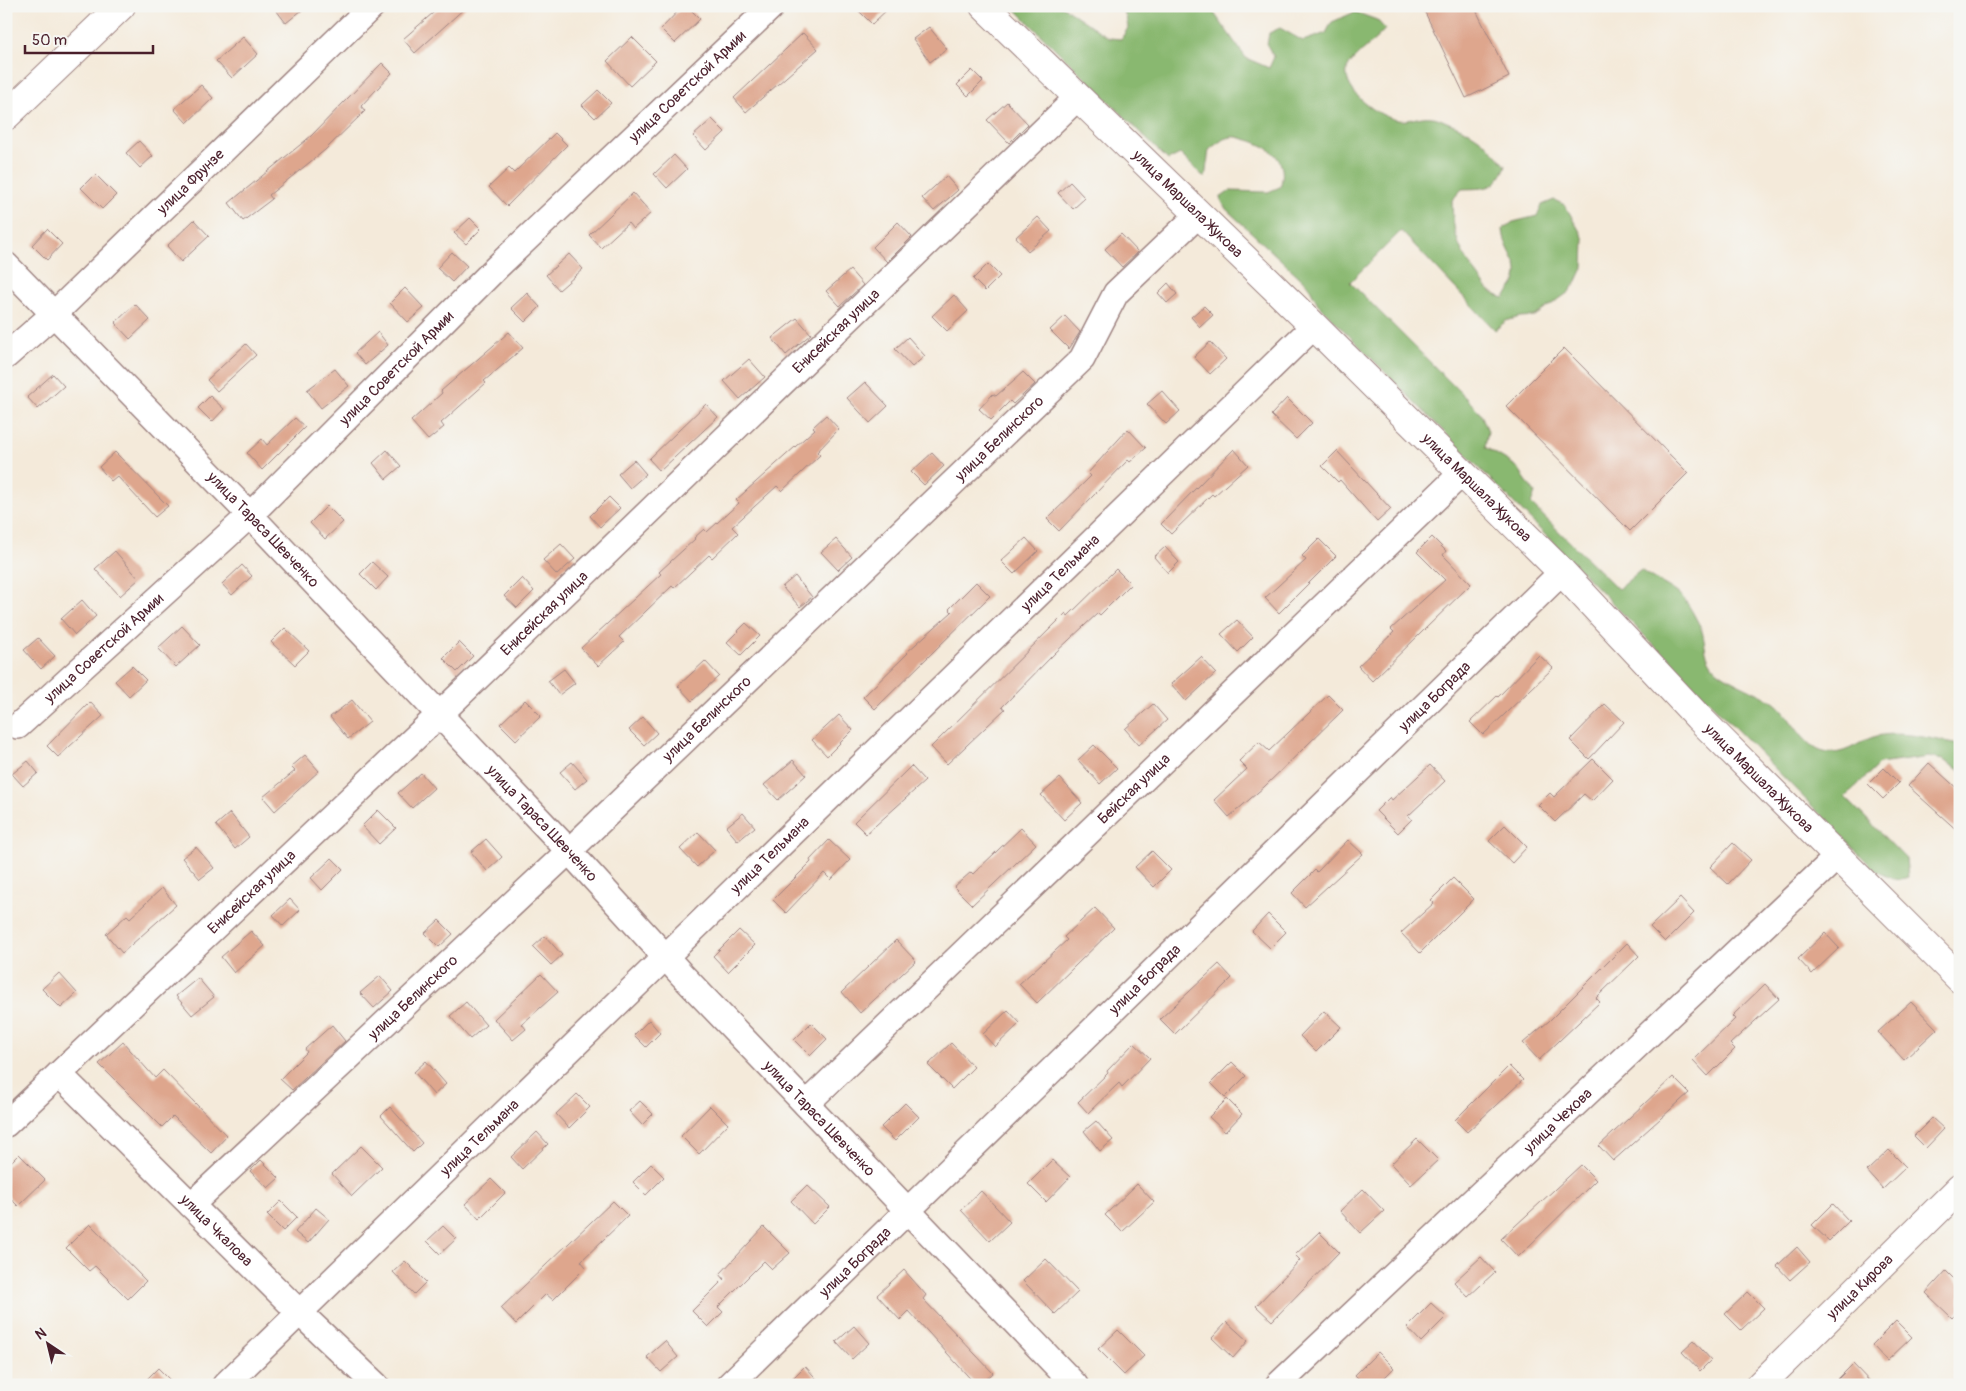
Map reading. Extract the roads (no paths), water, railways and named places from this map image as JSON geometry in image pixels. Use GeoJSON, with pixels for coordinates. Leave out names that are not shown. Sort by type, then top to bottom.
{"type":"FeatureCollection","features":[{"type":"Feature","properties":{"kind":"main road"},"geometry":{"type":"LineString","coordinates":[[6,116],[121,6]]}},
{"type":"Feature","properties":{"kind":"main road","name":"улица Маршала Жукова"},"geometry":{"type":"LineString","coordinates":[[984,6],[1314,326],[1562,572],[1698,717],[1960,979]]}},
{"type":"Feature","properties":{"kind":"main road","name":"улица Кирова"},"geometry":{"type":"LineString","coordinates":[[1760,1385],[1960,1188]]}},
{"type":"Feature","properties":{"kind":"street","name":"улица Фрунзе"},"geometry":{"type":"LineString","coordinates":[[6,356],[54,314],[372,6]]}},
{"type":"Feature","properties":{"kind":"street","name":"улица Советской Армии"},"geometry":{"type":"LineString","coordinates":[[18,726],[250,515],[497,267],[772,6]]}},
{"type":"Feature","properties":{"kind":"street","name":"Енисейская улица"},"geometry":{"type":"LineString","coordinates":[[6,1124],[439,714],[1078,97]]}},
{"type":"Feature","properties":{"kind":"street","name":"улица Белинского"},"geometry":{"type":"LineString","coordinates":[[191,1205],[569,851],[1082,359],[1116,293],[1198,214]]}},
{"type":"Feature","properties":{"kind":"street","name":"улица Тараса Шевченко"},"geometry":{"type":"LineString","coordinates":[[6,265],[250,515],[569,851],[666,957],[1075,1385]]}},
{"type":"Feature","properties":{"kind":"street","name":"улица Тельмана"},"geometry":{"type":"LineString","coordinates":[[225,1385],[1314,326]]}},
{"type":"Feature","properties":{"kind":"street","name":"Бейская улица"},"geometry":{"type":"LineString","coordinates":[[806,1104],[1462,473]]}},
{"type":"Feature","properties":{"kind":"street","name":"улица Бограда"},"geometry":{"type":"LineString","coordinates":[[729,1385],[1562,572]]}},
{"type":"Feature","properties":{"kind":"street","name":"улица Чехова"},"geometry":{"type":"LineString","coordinates":[[1278,1385],[1838,856]]}},
{"type":"Feature","properties":{"kind":"street","name":"улица Чкалова"},"geometry":{"type":"LineString","coordinates":[[59,1074],[299,1312],[376,1385]]}}]}
